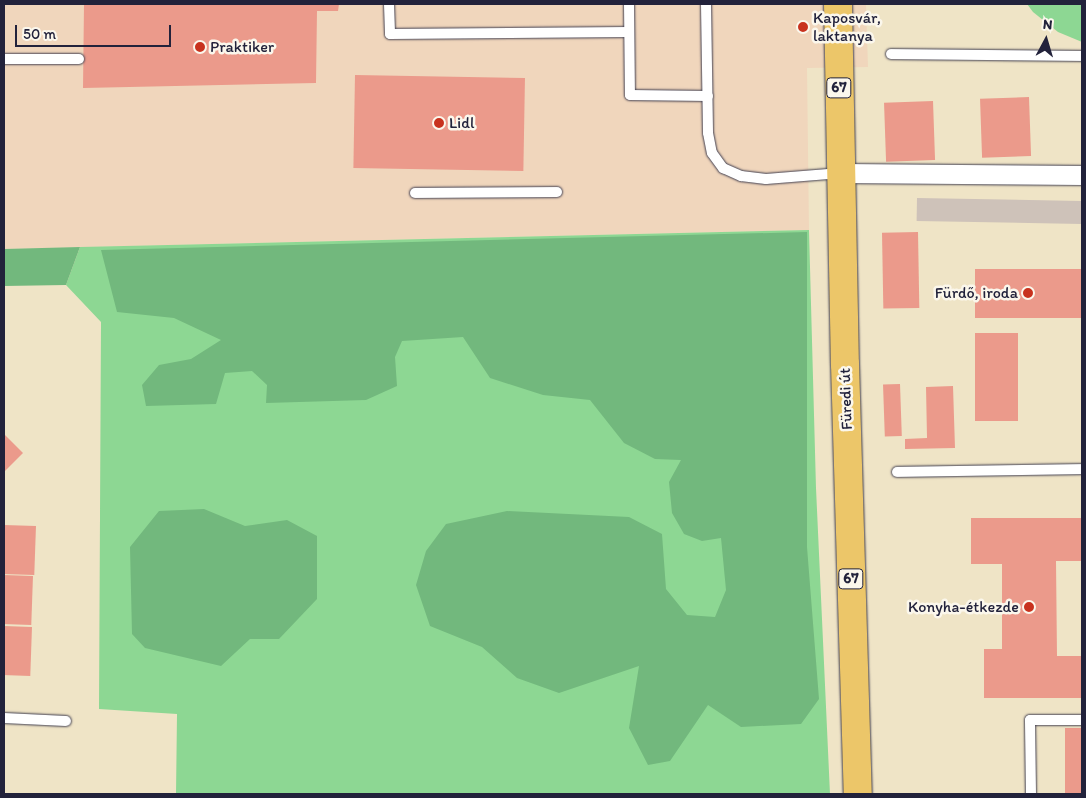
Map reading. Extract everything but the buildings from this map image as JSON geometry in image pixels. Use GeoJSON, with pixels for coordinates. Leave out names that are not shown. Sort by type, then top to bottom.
{"type":"FeatureCollection","features":[{"type":"Feature","properties":{"kind":"main road","name":"Füredi út"},"geometry":{"type":"LineString","coordinates":[[838,4],[858,794]]}},
{"type":"Feature","properties":{"kind":"street"},"geometry":{"type":"LineString","coordinates":[[841,173],[1082,175]]}},
{"type":"Feature","properties":{"kind":"lane"},"geometry":{"type":"LineString","coordinates":[[389,4],[390,34],[630,32]]}},
{"type":"Feature","properties":{"kind":"lane"},"geometry":{"type":"LineString","coordinates":[[629,4],[630,95],[708,96]]}},
{"type":"Feature","properties":{"kind":"lane"},"geometry":{"type":"LineString","coordinates":[[706,4],[708,134],[712,153],[723,168],[741,176],[766,179],[841,173]]}},
{"type":"Feature","properties":{"kind":"lane"},"geometry":{"type":"LineString","coordinates":[[891,54],[1082,56]]}},
{"type":"Feature","properties":{"kind":"lane"},"geometry":{"type":"LineString","coordinates":[[4,59],[79,59]]}},
{"type":"Feature","properties":{"kind":"lane"},"geometry":{"type":"LineString","coordinates":[[415,193],[557,192]]}},
{"type":"Feature","properties":{"kind":"lane"},"geometry":{"type":"LineString","coordinates":[[897,472],[1082,469]]}},
{"type":"Feature","properties":{"kind":"lane"},"geometry":{"type":"LineString","coordinates":[[4,718],[66,721]]}},
{"type":"Feature","properties":{"kind":"lane"},"geometry":{"type":"LineString","coordinates":[[1031,794],[1030,720],[1082,720]]}},
{"type":"Feature","properties":{"kind":"shaded area"},"geometry":{"type":"Polygon","coordinates":[[[4,4],[866,4],[868,67],[807,68],[809,230],[4,249],[4,4]]]}},
{"type":"Feature","properties":{"kind":"shaded area"},"geometry":{"type":"Polygon","coordinates":[[[917,198],[1082,201],[1082,224],[917,221],[917,198]]]}},
{"type":"Feature","properties":{"kind":"green space"},"geometry":{"type":"Polygon","coordinates":[[[1027,4],[1082,4],[1082,42],[1058,32],[1033,12],[1027,4]]]}},
{"type":"Feature","properties":{"kind":"green space"},"geometry":{"type":"Polygon","coordinates":[[[809,230],[816,488],[830,794],[176,794],[177,714],[99,709],[101,322],[66,285],[80,247],[809,230]]]}},
{"type":"Feature","properties":{"kind":"green space"},"geometry":{"type":"Polygon","coordinates":[[[807,232],[807,547],[819,699],[801,724],[741,727],[708,705],[670,761],[648,765],[629,728],[639,666],[559,693],[517,678],[482,647],[430,626],[416,585],[426,551],[446,524],[507,511],[629,517],[662,534],[666,589],[687,615],[715,617],[726,590],[721,538],[702,541],[684,534],[672,513],[669,482],[681,460],[655,459],[624,443],[590,400],[543,395],[490,378],[463,337],[402,341],[395,357],[397,386],[366,400],[266,403],[267,385],[252,371],[225,373],[216,404],[146,406],[142,385],[159,365],[191,359],[221,340],[174,318],[117,312],[101,250],[807,232]]]}},
{"type":"Feature","properties":{"kind":"green space"},"geometry":{"type":"Polygon","coordinates":[[[80,247],[66,285],[4,286],[4,249],[80,247]]]}},
{"type":"Feature","properties":{"kind":"green space"},"geometry":{"type":"Polygon","coordinates":[[[204,509],[245,526],[287,520],[317,536],[317,599],[279,639],[250,639],[221,666],[145,648],[132,634],[130,547],[159,511],[204,509]]]}},
{"type":"Feature","properties":{"kind":"place","name":"Kaposvár, laktanya"},"geometry":{"type":"Point","coordinates":[803,27]}},
{"type":"Feature","properties":{"kind":"place","name":"Praktiker"},"geometry":{"type":"Point","coordinates":[200,47]}},
{"type":"Feature","properties":{"kind":"place","name":"Lidl"},"geometry":{"type":"Point","coordinates":[439,123]}},
{"type":"Feature","properties":{"kind":"place","name":"Fürdő, iroda"},"geometry":{"type":"Point","coordinates":[1028,293]}},
{"type":"Feature","properties":{"kind":"place","name":"Konyha-étkezde"},"geometry":{"type":"Point","coordinates":[1029,607]}}]}
